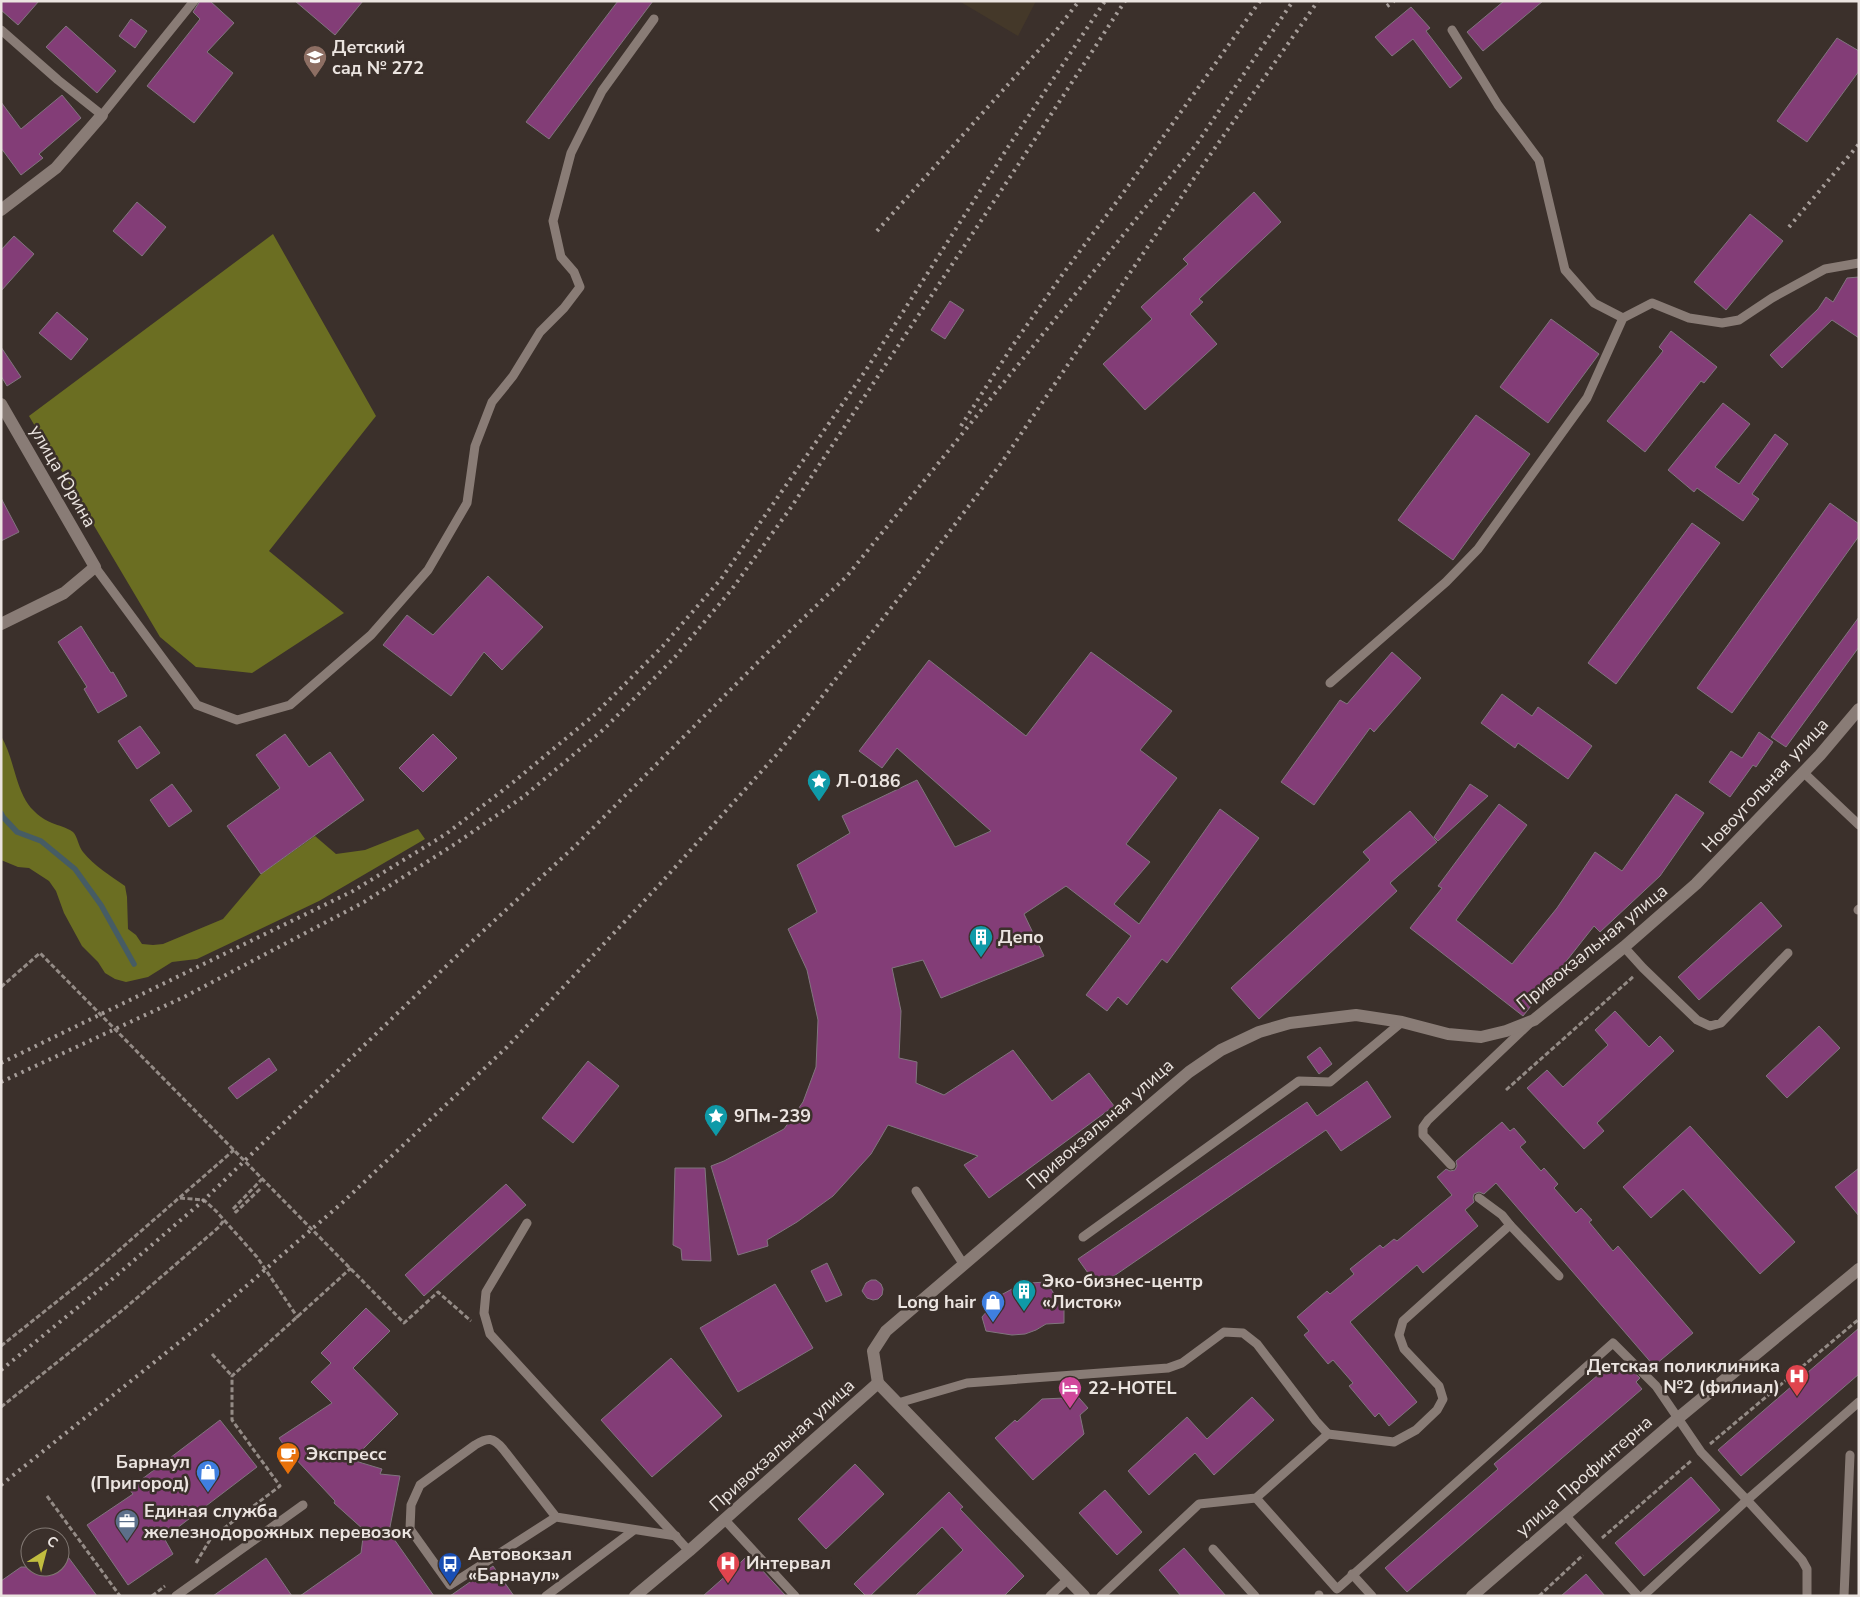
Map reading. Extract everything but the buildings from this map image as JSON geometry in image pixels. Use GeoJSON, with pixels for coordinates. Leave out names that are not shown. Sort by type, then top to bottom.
{"type":"FeatureCollection","features":[{"type":"Feature","properties":{"kind":"street"},"geometry":{"type":"LineString","coordinates":[[1,210],[56,168],[102,115]]}},
{"type":"Feature","properties":{"kind":"street","name":"улица Юрина"},"geometry":{"type":"LineString","coordinates":[[1,404],[95,566]]}},
{"type":"Feature","properties":{"kind":"street"},"geometry":{"type":"LineString","coordinates":[[1,624],[64,593],[95,566]]}},
{"type":"Feature","properties":{"kind":"street","name":"Новоугольная улица"},"geometry":{"type":"LineString","coordinates":[[1696,884],[1803,772],[1859,709]]}},
{"type":"Feature","properties":{"kind":"street","name":"Привокзальная улица"},"geometry":{"type":"LineString","coordinates":[[635,1596],[725,1520],[878,1383],[874,1351],[886,1331],[1189,1072],[1221,1050],[1258,1032],[1298,1022],[1356,1015],[1402,1022],[1448,1034],[1481,1037],[1506,1031],[1534,1020],[1624,947],[1696,884]]}},
{"type":"Feature","properties":{"kind":"street","name":"улица Профинтерна"},"geometry":{"type":"LineString","coordinates":[[1472,1596],[1678,1419],[1859,1269]]}},
{"type":"Feature","properties":{"kind":"street"},"geometry":{"type":"LineString","coordinates":[[878,1383],[1084,1596]]}},
{"type":"Feature","properties":{"kind":"lane"},"geometry":{"type":"LineString","coordinates":[[1,30],[58,80],[102,115],[194,1]]}},
{"type":"Feature","properties":{"kind":"lane"},"geometry":{"type":"LineString","coordinates":[[95,566],[197,705],[237,720],[290,706],[371,635],[428,570],[467,503],[475,446],[492,402],[513,376],[540,332],[564,308],[580,287],[574,272],[561,257],[553,221],[571,153],[602,91],[654,19]]}},
{"type":"Feature","properties":{"kind":"lane"},"geometry":{"type":"LineString","coordinates":[[1452,30],[1498,105],[1538,160],[1565,270],[1594,303],[1623,318]]}},
{"type":"Feature","properties":{"kind":"lane"},"geometry":{"type":"LineString","coordinates":[[1330,683],[1446,582],[1478,549],[1542,457],[1587,398],[1623,318],[1652,303],[1688,318],[1722,323],[1739,320],[1772,298],[1825,269],[1859,263]]}},
{"type":"Feature","properties":{"kind":"lane"},"geometry":{"type":"LineString","coordinates":[[1803,772],[1859,825]]}},
{"type":"Feature","properties":{"kind":"lane"},"geometry":{"type":"LineString","coordinates":[[1624,947],[1697,1020],[1710,1026],[1721,1023],[1788,953]]}},
{"type":"Feature","properties":{"kind":"lane"},"geometry":{"type":"LineString","coordinates":[[1452,1165],[1423,1135],[1423,1127],[1428,1120],[1534,1020]]}},
{"type":"Feature","properties":{"kind":"lane"},"geometry":{"type":"LineString","coordinates":[[1083,1236],[1299,1081],[1330,1082],[1402,1022]]}},
{"type":"Feature","properties":{"kind":"lane"},"geometry":{"type":"LineString","coordinates":[[916,1192],[964,1265]]}},
{"type":"Feature","properties":{"kind":"lane"},"geometry":{"type":"LineString","coordinates":[[1479,1198],[1502,1215],[1559,1276]]}},
{"type":"Feature","properties":{"kind":"lane"},"geometry":{"type":"LineString","coordinates":[[527,1223],[486,1292],[484,1313],[490,1334],[689,1551]]}},
{"type":"Feature","properties":{"kind":"lane"},"geometry":{"type":"LineString","coordinates":[[898,1403],[967,1383],[1168,1368],[1182,1363],[1224,1332],[1242,1332],[1257,1344],[1316,1422],[1328,1434],[1394,1442],[1416,1430],[1437,1410],[1443,1399],[1439,1386],[1404,1349],[1399,1336],[1403,1321],[1510,1224]]}},
{"type":"Feature","properties":{"kind":"lane"},"geometry":{"type":"LineString","coordinates":[[1256,1498],[1337,1589],[1613,1343],[1656,1386],[1702,1452],[1802,1560],[1807,1569],[1807,1596]]}},
{"type":"Feature","properties":{"kind":"lane"},"geometry":{"type":"LineString","coordinates":[[1642,1596],[1747,1500],[1859,1402]]}},
{"type":"Feature","properties":{"kind":"lane"},"geometry":{"type":"LineString","coordinates":[[1101,1596],[1199,1504],[1256,1498],[1328,1434]]}},
{"type":"Feature","properties":{"kind":"lane"},"geometry":{"type":"LineString","coordinates":[[556,1517],[497,1442],[489,1439],[475,1445],[420,1485],[411,1506],[409,1518],[410,1529],[450,1585],[556,1517],[676,1536]]}},
{"type":"Feature","properties":{"kind":"lane"},"geometry":{"type":"LineString","coordinates":[[1844,1596],[1850,1454]]}},
{"type":"Feature","properties":{"kind":"lane"},"geometry":{"type":"LineString","coordinates":[[176,1596],[303,1505]]}},
{"type":"Feature","properties":{"kind":"lane"},"geometry":{"type":"LineString","coordinates":[[1565,1515],[1638,1596]]}},
{"type":"Feature","properties":{"kind":"lane"},"geometry":{"type":"LineString","coordinates":[[725,1520],[795,1596]]}},
{"type":"Feature","properties":{"kind":"lane"},"geometry":{"type":"LineString","coordinates":[[546,1596],[634,1530]]}},
{"type":"Feature","properties":{"kind":"lane"},"geometry":{"type":"LineString","coordinates":[[1213,1549],[1255,1596]]}},
{"type":"Feature","properties":{"kind":"lane"},"geometry":{"type":"LineString","coordinates":[[1352,1574],[1372,1596]]}},
{"type":"Feature","properties":{"kind":"lane"},"geometry":{"type":"LineString","coordinates":[[1050,1596],[1068,1580]]}},
{"type":"Feature","properties":{"kind":"path"},"geometry":{"type":"LineString","coordinates":[[1,987],[40,953],[404,1323],[438,1292],[468,1319]]}},
{"type":"Feature","properties":{"kind":"path"},"geometry":{"type":"LineString","coordinates":[[1506,1090],[1643,968]]}},
{"type":"Feature","properties":{"kind":"path"},"geometry":{"type":"LineString","coordinates":[[1,1346],[94,1272],[234,1150]]}},
{"type":"Feature","properties":{"kind":"path"},"geometry":{"type":"LineString","coordinates":[[260,1189],[236,1212],[233,1209],[262,1179]]}},
{"type":"Feature","properties":{"kind":"path"},"geometry":{"type":"LineString","coordinates":[[179,1198],[204,1200],[224,1220],[257,1257],[298,1318]]}},
{"type":"Feature","properties":{"kind":"path"},"geometry":{"type":"LineString","coordinates":[[1,1407],[124,1309],[224,1220]]}},
{"type":"Feature","properties":{"kind":"path"},"geometry":{"type":"LineString","coordinates":[[232,1376],[298,1318],[350,1268]]}},
{"type":"Feature","properties":{"kind":"path"},"geometry":{"type":"LineString","coordinates":[[190,1568],[197,1562],[211,1538],[280,1486],[232,1420],[232,1376],[212,1354]]}},
{"type":"Feature","properties":{"kind":"path"},"geometry":{"type":"LineString","coordinates":[[48,1496],[120,1596]]}},
{"type":"Feature","properties":{"kind":"path"},"geometry":{"type":"LineString","coordinates":[[152,1596],[167,1584]]}},
{"type":"Feature","properties":{"kind":"shaded area"},"geometry":{"type":"Polygon","coordinates":[[[959,1],[1036,1],[1018,36],[959,1]]]}},
{"type":"Feature","properties":{"kind":"shaded area"},"geometry":{"type":"Polygon","coordinates":[[[273,234],[376,416],[269,551],[344,613],[252,673],[196,667],[160,637],[29,416],[273,234]]]}},
{"type":"Feature","properties":{"kind":"shaded area"},"geometry":{"type":"Polygon","coordinates":[[[1,736],[22,793],[31,808],[44,819],[73,832],[81,850],[87,857],[125,886],[128,929],[136,935],[142,944],[163,944],[223,919],[261,874],[315,836],[336,854],[365,850],[418,829],[425,839],[319,901],[197,959],[172,962],[148,977],[126,982],[115,979],[105,973],[98,962],[82,946],[64,913],[56,891],[49,881],[29,868],[18,867],[1,860],[1,736]]]}},
{"type":"Feature","properties":{"kind":"waterway"},"geometry":{"type":"LineString","coordinates":[[1,813],[17,832],[41,841],[75,869],[101,905],[134,964]]}},
{"type":"Feature","properties":{"kind":"railway"},"geometry":{"type":"LineString","coordinates":[[877,231],[1055,32],[1079,1]]}},
{"type":"Feature","properties":{"kind":"railway"},"geometry":{"type":"LineString","coordinates":[[1,1063],[353,891],[446,834],[511,784],[593,716],[662,647],[721,579],[866,370],[1008,147],[1105,1]]}},
{"type":"Feature","properties":{"kind":"railway"},"geometry":{"type":"LineString","coordinates":[[1,1082],[184,997],[364,902],[455,844],[523,797],[604,729],[674,658],[732,589],[792,506],[1125,1]]}},
{"type":"Feature","properties":{"kind":"railway"},"geometry":{"type":"LineString","coordinates":[[961,426],[1013,345],[1062,275],[1121,196],[1260,1]]}},
{"type":"Feature","properties":{"kind":"railway"},"geometry":{"type":"LineString","coordinates":[[1,1370],[110,1281],[204,1200],[467,946],[575,846],[766,654],[847,576],[1196,145],[1293,1]]}},
{"type":"Feature","properties":{"kind":"railway"},"geometry":{"type":"LineString","coordinates":[[1,1485],[207,1320],[342,1203],[507,1047],[660,884],[778,753],[1002,462],[1203,165],[1318,1]]}},
{"type":"Feature","properties":{"kind":"railway"},"geometry":{"type":"LineString","coordinates":[[1387,6],[1394,1]]}},
{"type":"Feature","properties":{"kind":"railway"},"geometry":{"type":"LineString","coordinates":[[1789,227],[1859,144]]}},
{"type":"Feature","properties":{"kind":"place","name":"Детский сад № 272"},"geometry":{"type":"Point","coordinates":[315,78]}},
{"type":"Feature","properties":{"kind":"place","name":"Л-0186"},"geometry":{"type":"Point","coordinates":[819,802]}},
{"type":"Feature","properties":{"kind":"place","name":"Депо"},"geometry":{"type":"Point","coordinates":[981,958]}},
{"type":"Feature","properties":{"kind":"place","name":"9Пм-239"},"geometry":{"type":"Point","coordinates":[716,1137]}},
{"type":"Feature","properties":{"kind":"place","name":"Эко-бизнес-центр «Листок»"},"geometry":{"type":"Point","coordinates":[1024,1312]}},
{"type":"Feature","properties":{"kind":"place","name":"Long hair"},"geometry":{"type":"Point","coordinates":[993,1323]}},
{"type":"Feature","properties":{"kind":"place","name":"Детская поликлиника №2 (филиал)"},"geometry":{"type":"Point","coordinates":[1797,1397]}},
{"type":"Feature","properties":{"kind":"place","name":"22-HOTEL"},"geometry":{"type":"Point","coordinates":[1070,1409]}},
{"type":"Feature","properties":{"kind":"place","name":"Экспресс"},"geometry":{"type":"Point","coordinates":[288,1475]}},
{"type":"Feature","properties":{"kind":"place","name":"Барнаул (Пригород)"},"geometry":{"type":"Point","coordinates":[208,1493]}},
{"type":"Feature","properties":{"kind":"place","name":"Единая служба железнодорожных перевозок"},"geometry":{"type":"Point","coordinates":[127,1542]}},
{"type":"Feature","properties":{"kind":"place","name":"Интервал"},"geometry":{"type":"Point","coordinates":[728,1584]}},
{"type":"Feature","properties":{"kind":"place","name":"Автовокзал «Барнаул»"},"geometry":{"type":"Point","coordinates":[450,1585]}}]}
